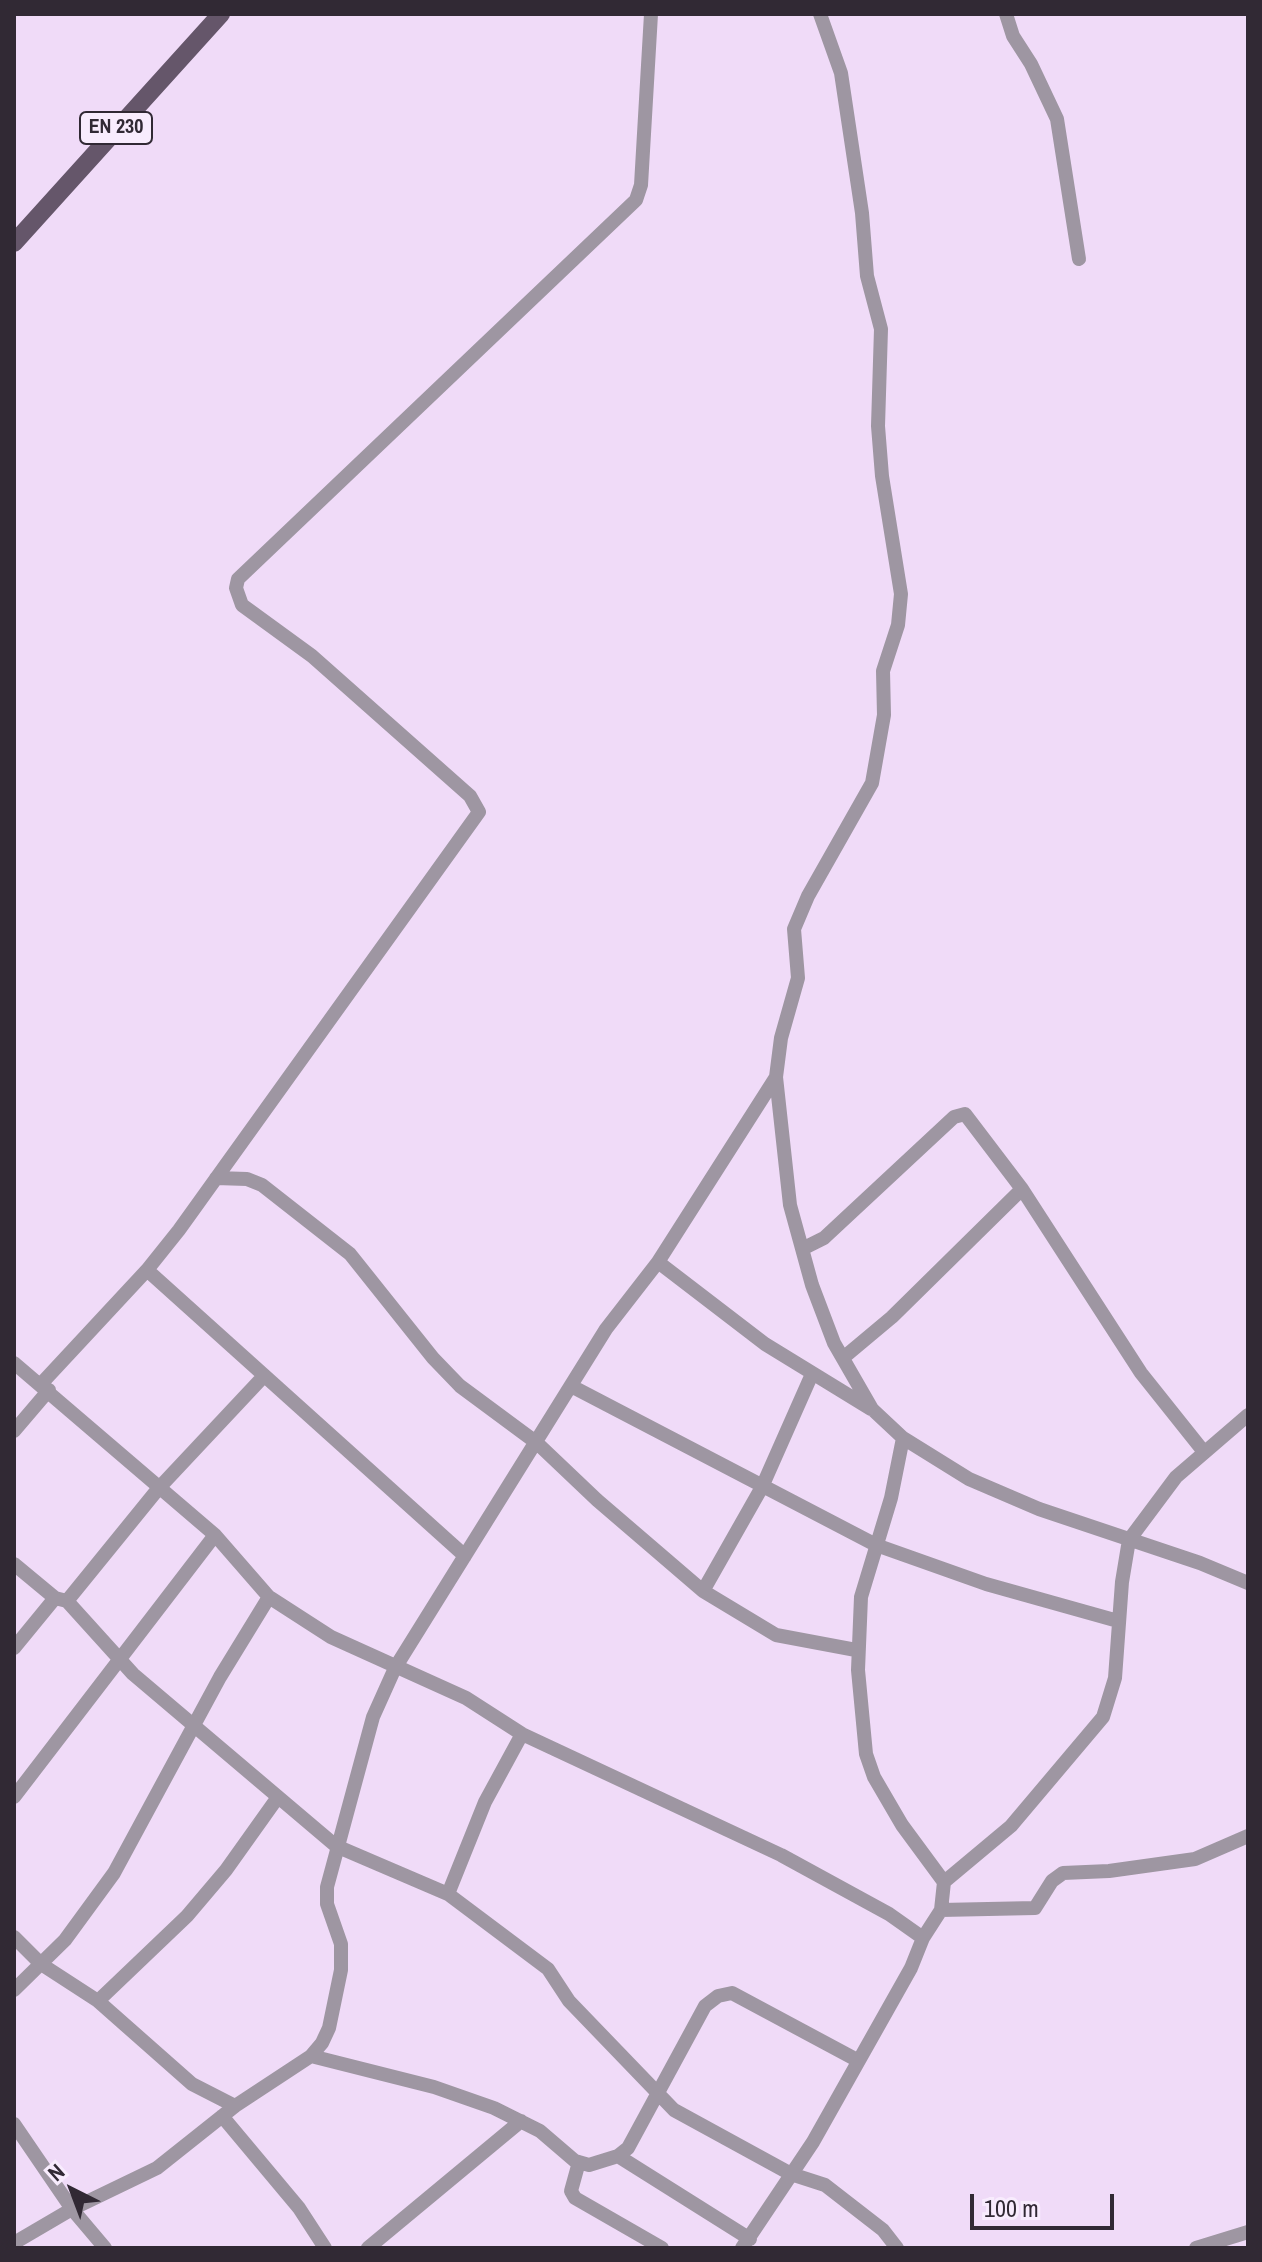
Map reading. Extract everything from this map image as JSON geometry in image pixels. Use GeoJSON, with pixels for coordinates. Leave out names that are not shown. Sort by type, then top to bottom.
{"type":"FeatureCollection","features":[{"type":"Feature","properties":{"kind":"main road","name":"EN 230"},"geometry":{"type":"LineString","coordinates":[[14,243],[221,14]]}},
{"type":"Feature","properties":{"kind":"street"},"geometry":{"type":"LineString","coordinates":[[14,1431],[45,1387],[147,1270],[479,812],[470,796],[312,656],[242,605],[237,597],[238,579],[636,200],[641,185],[651,14]]}},
{"type":"Feature","properties":{"kind":"street"},"geometry":{"type":"LineString","coordinates":[[820,14],[841,73],[862,213],[867,276],[881,329],[878,426],[901,607],[883,671],[884,715],[872,783],[808,896],[794,929],[798,978],[781,1038],[776,1077],[790,1205],[812,1285],[843,1358],[872,1409]]}},
{"type":"Feature","properties":{"kind":"street"},"geometry":{"type":"LineString","coordinates":[[1006,14],[1013,36],[1031,64],[1057,119],[1079,259]]}},
{"type":"Feature","properties":{"kind":"street"},"geometry":{"type":"LineString","coordinates":[[14,2243],[72,2209],[157,2168],[235,2106],[311,2056],[329,2028],[341,1970],[341,1944],[327,1904],[336,1846],[373,1717],[395,1668],[573,1387],[606,1329],[658,1262],[776,1077]]}},
{"type":"Feature","properties":{"kind":"street"},"geometry":{"type":"LineString","coordinates":[[802,1249],[824,1238],[960,1113],[970,1118],[1022,1189],[1141,1373],[1204,1452]]}},
{"type":"Feature","properties":{"kind":"street"},"geometry":{"type":"LineString","coordinates":[[216,1178],[247,1179],[262,1185],[350,1254],[433,1358],[460,1386],[537,1443],[703,1591],[776,1635],[856,1650]]}},
{"type":"Feature","properties":{"kind":"street"},"geometry":{"type":"LineString","coordinates":[[843,1358],[892,1317],[1022,1189]]}},
{"type":"Feature","properties":{"kind":"street"},"geometry":{"type":"LineString","coordinates":[[658,1262],[765,1344],[872,1409],[903,1438],[990,1488],[1248,1583]]}},
{"type":"Feature","properties":{"kind":"street"},"geometry":{"type":"LineString","coordinates":[[147,1270],[223,1335],[263,1377],[465,1556]]}},
{"type":"Feature","properties":{"kind":"street"},"geometry":{"type":"LineString","coordinates":[[14,1363],[215,1535],[269,1597],[331,1637],[466,1698],[522,1734],[781,1855],[889,1914],[923,1938]]}},
{"type":"Feature","properties":{"kind":"street"},"geometry":{"type":"LineString","coordinates":[[703,1591],[762,1487],[812,1374]]}},
{"type":"Feature","properties":{"kind":"street"},"geometry":{"type":"LineString","coordinates":[[14,1648],[263,1377]]}},
{"type":"Feature","properties":{"kind":"street"},"geometry":{"type":"LineString","coordinates":[[573,1387],[876,1545],[986,1584],[1118,1621]]}},
{"type":"Feature","properties":{"kind":"street"},"geometry":{"type":"LineString","coordinates":[[944,1882],[1011,1826],[1103,1717],[1115,1678],[1118,1621],[1129,1540],[1162,1492],[1248,1415]]}},
{"type":"Feature","properties":{"kind":"street"},"geometry":{"type":"LineString","coordinates":[[618,2156],[746,2244],[813,2142],[941,1910],[944,1882],[902,1825],[866,1754],[856,1650],[861,1597],[903,1438]]}},
{"type":"Feature","properties":{"kind":"street"},"geometry":{"type":"LineString","coordinates":[[14,1797],[119,1656],[215,1535]]}},
{"type":"Feature","properties":{"kind":"street"},"geometry":{"type":"LineString","coordinates":[[14,1564],[61,1600],[119,1656],[133,1674],[336,1846],[448,1894],[548,1969],[569,2001],[674,2110],[791,2174],[825,2185],[883,2230],[897,2248]]}},
{"type":"Feature","properties":{"kind":"street"},"geometry":{"type":"LineString","coordinates":[[14,1990],[84,1917],[114,1873],[220,1677],[269,1597]]}},
{"type":"Feature","properties":{"kind":"street"},"geometry":{"type":"LineString","coordinates":[[448,1894],[485,1802],[522,1734]]}},
{"type":"Feature","properties":{"kind":"street"},"geometry":{"type":"LineString","coordinates":[[98,2001],[187,1916],[226,1870],[278,1797]]}},
{"type":"Feature","properties":{"kind":"street"},"geometry":{"type":"LineString","coordinates":[[941,1910],[1033,1908],[1052,1881],[1063,1873],[1109,1871],[1195,1859],[1248,1836]]}},
{"type":"Feature","properties":{"kind":"street"},"geometry":{"type":"LineString","coordinates":[[14,1937],[41,1964],[98,2001],[192,2084],[235,2106]]}},
{"type":"Feature","properties":{"kind":"street"},"geometry":{"type":"LineString","coordinates":[[311,2056],[434,2087],[521,2121],[579,2162],[589,2165],[618,2156],[628,2148],[705,2006],[727,1993],[857,2060]]}},
{"type":"Feature","properties":{"kind":"street"},"geometry":{"type":"LineString","coordinates":[[647,2113],[674,2110]]}},
{"type":"Feature","properties":{"kind":"street"},"geometry":{"type":"LineString","coordinates":[[222,2116],[299,2208],[325,2248]]}},
{"type":"Feature","properties":{"kind":"street"},"geometry":{"type":"LineString","coordinates":[[368,2248],[521,2121]]}},
{"type":"Feature","properties":{"kind":"street"},"geometry":{"type":"LineString","coordinates":[[14,2124],[72,2209],[105,2248]]}},
{"type":"Feature","properties":{"kind":"street"},"geometry":{"type":"LineString","coordinates":[[579,2162],[571,2191],[575,2198],[662,2248]]}},
{"type":"Feature","properties":{"kind":"street"},"geometry":{"type":"LineString","coordinates":[[1196,2248],[1248,2232]]}}]}
